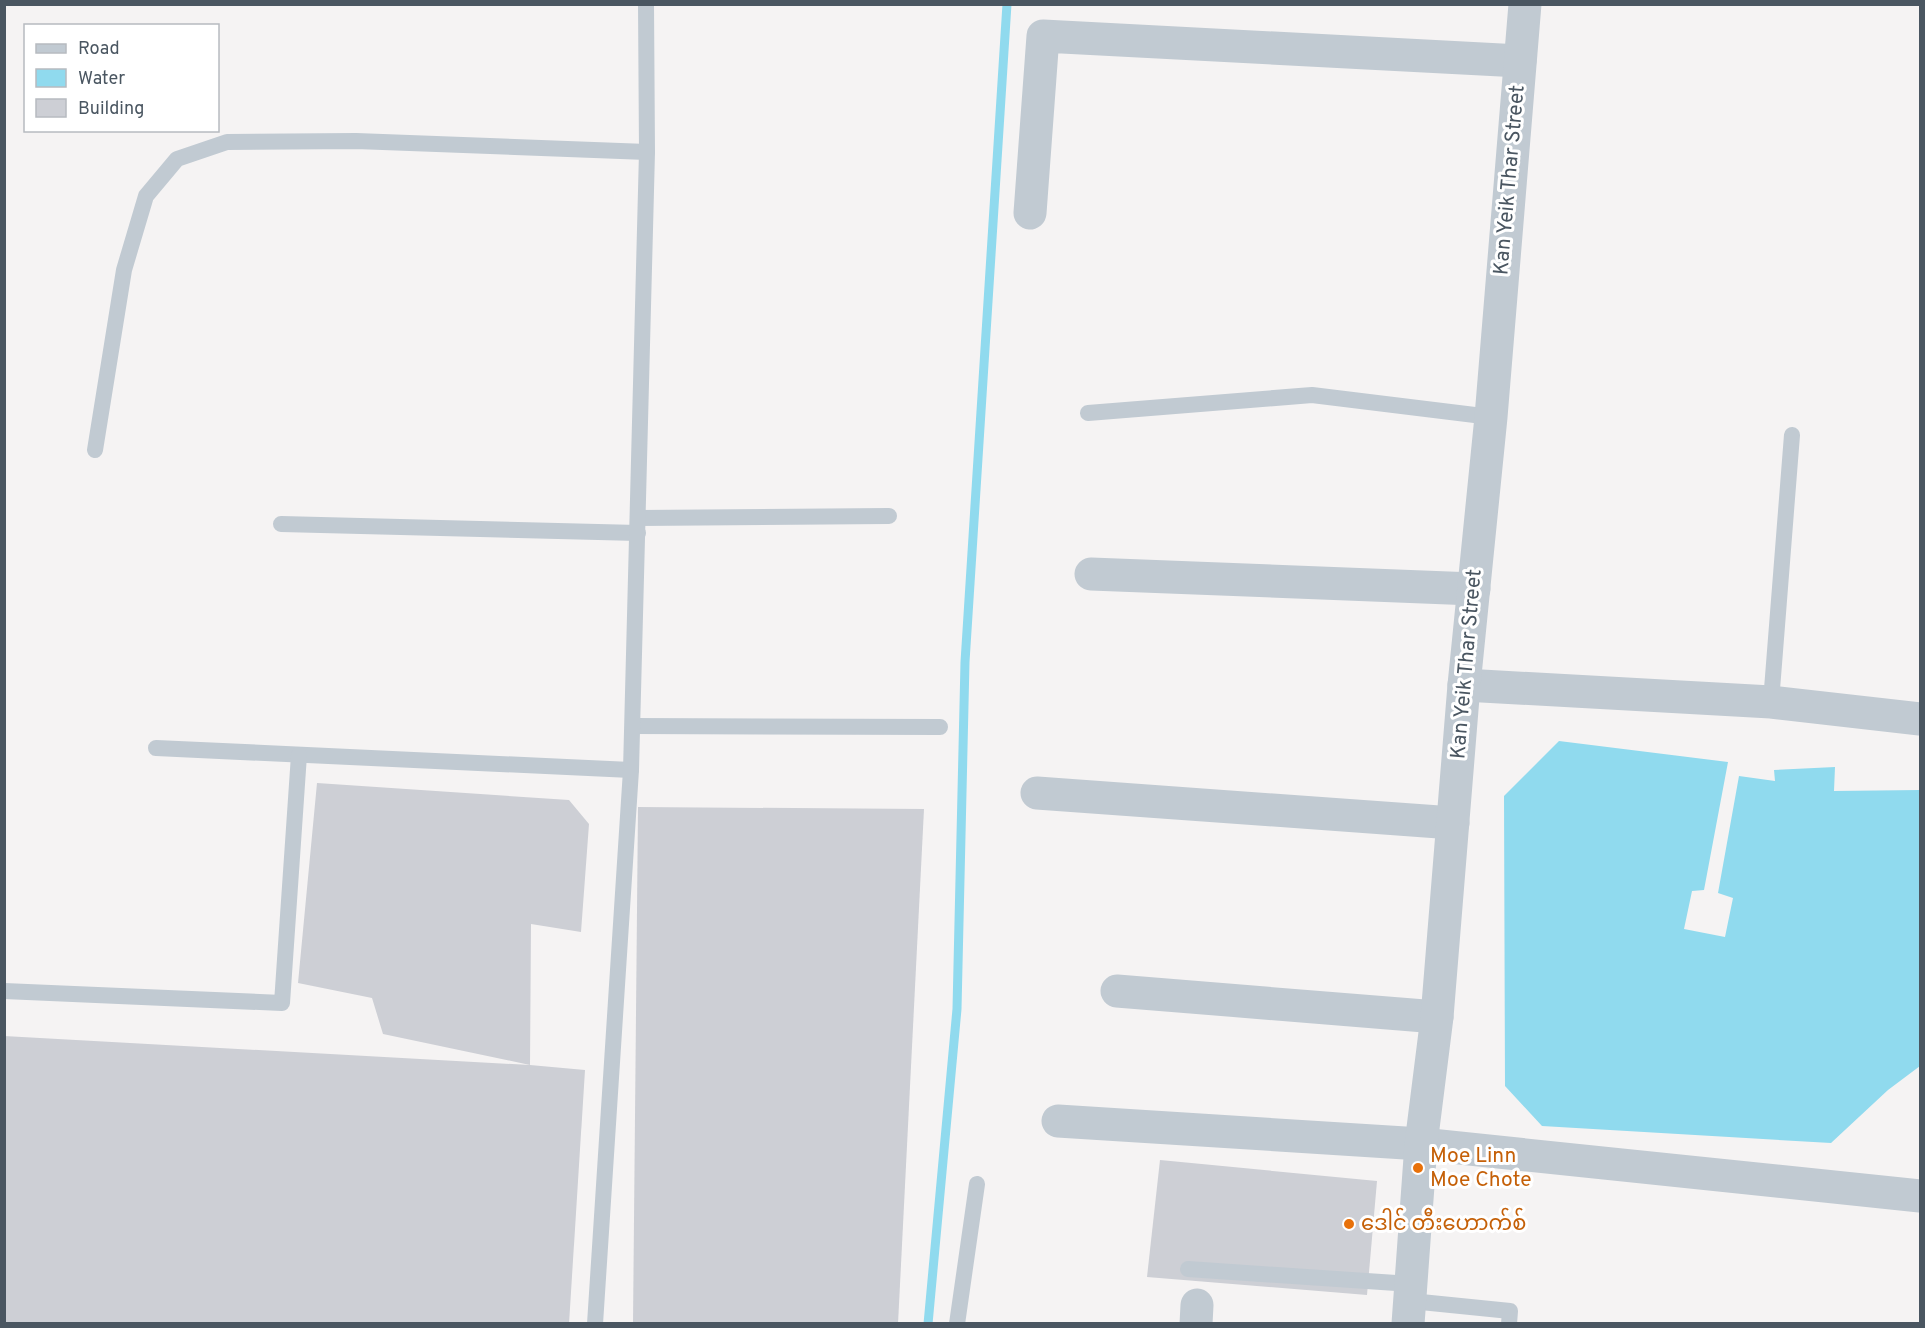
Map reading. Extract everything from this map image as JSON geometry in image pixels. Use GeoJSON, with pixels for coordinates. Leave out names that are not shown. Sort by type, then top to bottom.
{"type":"FeatureCollection","features":[{"type":"Feature","properties":{"kind":"street","name":"Kan Yeik Thar Street"},"geometry":{"type":"LineString","coordinates":[[1410,1303],[1421,1144],[1437,1017],[1464,686],[1491,417],[1525,4]]}},
{"type":"Feature","properties":{"kind":"street"},"geometry":{"type":"LineString","coordinates":[[1030,213],[1043,36],[1520,61]]}},
{"type":"Feature","properties":{"kind":"street"},"geometry":{"type":"LineString","coordinates":[[1091,574],[1474,589]]}},
{"type":"Feature","properties":{"kind":"street"},"geometry":{"type":"LineString","coordinates":[[1464,686],[1772,702],[1920,719]]}},
{"type":"Feature","properties":{"kind":"street"},"geometry":{"type":"LineString","coordinates":[[1037,793],[1453,823]]}},
{"type":"Feature","properties":{"kind":"street"},"geometry":{"type":"LineString","coordinates":[[1117,991],[1437,1017]]}},
{"type":"Feature","properties":{"kind":"street"},"geometry":{"type":"LineString","coordinates":[[1058,1122],[1421,1144],[1920,1196]]}},
{"type":"Feature","properties":{"kind":"lane"},"geometry":{"type":"LineString","coordinates":[[595,1323],[632,770],[647,152],[646,4]]}},
{"type":"Feature","properties":{"kind":"lane"},"geometry":{"type":"LineString","coordinates":[[95,450],[124,270],[146,196],[177,159],[227,142],[356,141],[647,152]]}},
{"type":"Feature","properties":{"kind":"lane"},"geometry":{"type":"LineString","coordinates":[[1088,413],[1312,395],[1491,417]]}},
{"type":"Feature","properties":{"kind":"lane"},"geometry":{"type":"LineString","coordinates":[[1772,702],[1792,435]]}},
{"type":"Feature","properties":{"kind":"lane"},"geometry":{"type":"LineString","coordinates":[[281,524],[638,526],[890,516]]}},
{"type":"Feature","properties":{"kind":"lane"},"geometry":{"type":"LineString","coordinates":[[633,726],[940,727]]}},
{"type":"Feature","properties":{"kind":"lane"},"geometry":{"type":"LineString","coordinates":[[156,748],[632,770]]}},
{"type":"Feature","properties":{"kind":"lane"},"geometry":{"type":"LineString","coordinates":[[4,991],[282,1003],[299,755]]}},
{"type":"Feature","properties":{"kind":"lane"},"geometry":{"type":"LineString","coordinates":[[957,1323],[976,1184]]}},
{"type":"Feature","properties":{"kind":"lane"},"geometry":{"type":"LineString","coordinates":[[1188,1269],[1410,1303],[1510,1311],[1509,1323]]}},
{"type":"Feature","properties":{"kind":"water"},"geometry":{"type":"Polygon","coordinates":[[[1559,741],[1728,762],[1704,890],[1692,891],[1684,929],[1725,937],[1733,898],[1718,893],[1739,776],[1775,781],[1774,770],[1835,767],[1834,791],[1920,790],[1920,1066],[1888,1090],[1831,1143],[1542,1126],[1505,1086],[1504,796],[1559,741]]]}},
{"type":"Feature","properties":{"kind":"building"},"geometry":{"type":"Polygon","coordinates":[[[317,783],[569,800],[589,824],[581,932],[531,924],[530,1065],[383,1034],[372,998],[298,983],[317,783]]]}},
{"type":"Feature","properties":{"kind":"building"},"geometry":{"type":"Polygon","coordinates":[[[638,807],[924,809],[898,1324],[633,1324],[638,807]]]}},
{"type":"Feature","properties":{"kind":"building"},"geometry":{"type":"Polygon","coordinates":[[[4,1036],[585,1070],[569,1324],[4,1324],[4,1036]]]}},
{"type":"Feature","properties":{"kind":"building"},"geometry":{"type":"Polygon","coordinates":[[[1160,1160],[1377,1181],[1367,1295],[1147,1277],[1160,1160]]]}},
{"type":"Feature","properties":{"kind":"waterway"},"geometry":{"type":"LineString","coordinates":[[928,1324],[957,1009],[965,662],[1007,4]]}},
{"type":"Feature","properties":{"kind":"place","name":"Moe Linn Moe Chote"},"geometry":{"type":"Point","coordinates":[1418,1168]}},
{"type":"Feature","properties":{"kind":"place","name":"ဒေါင် တီးဟောက်စ်"},"geometry":{"type":"Point","coordinates":[1349,1224]}}]}
